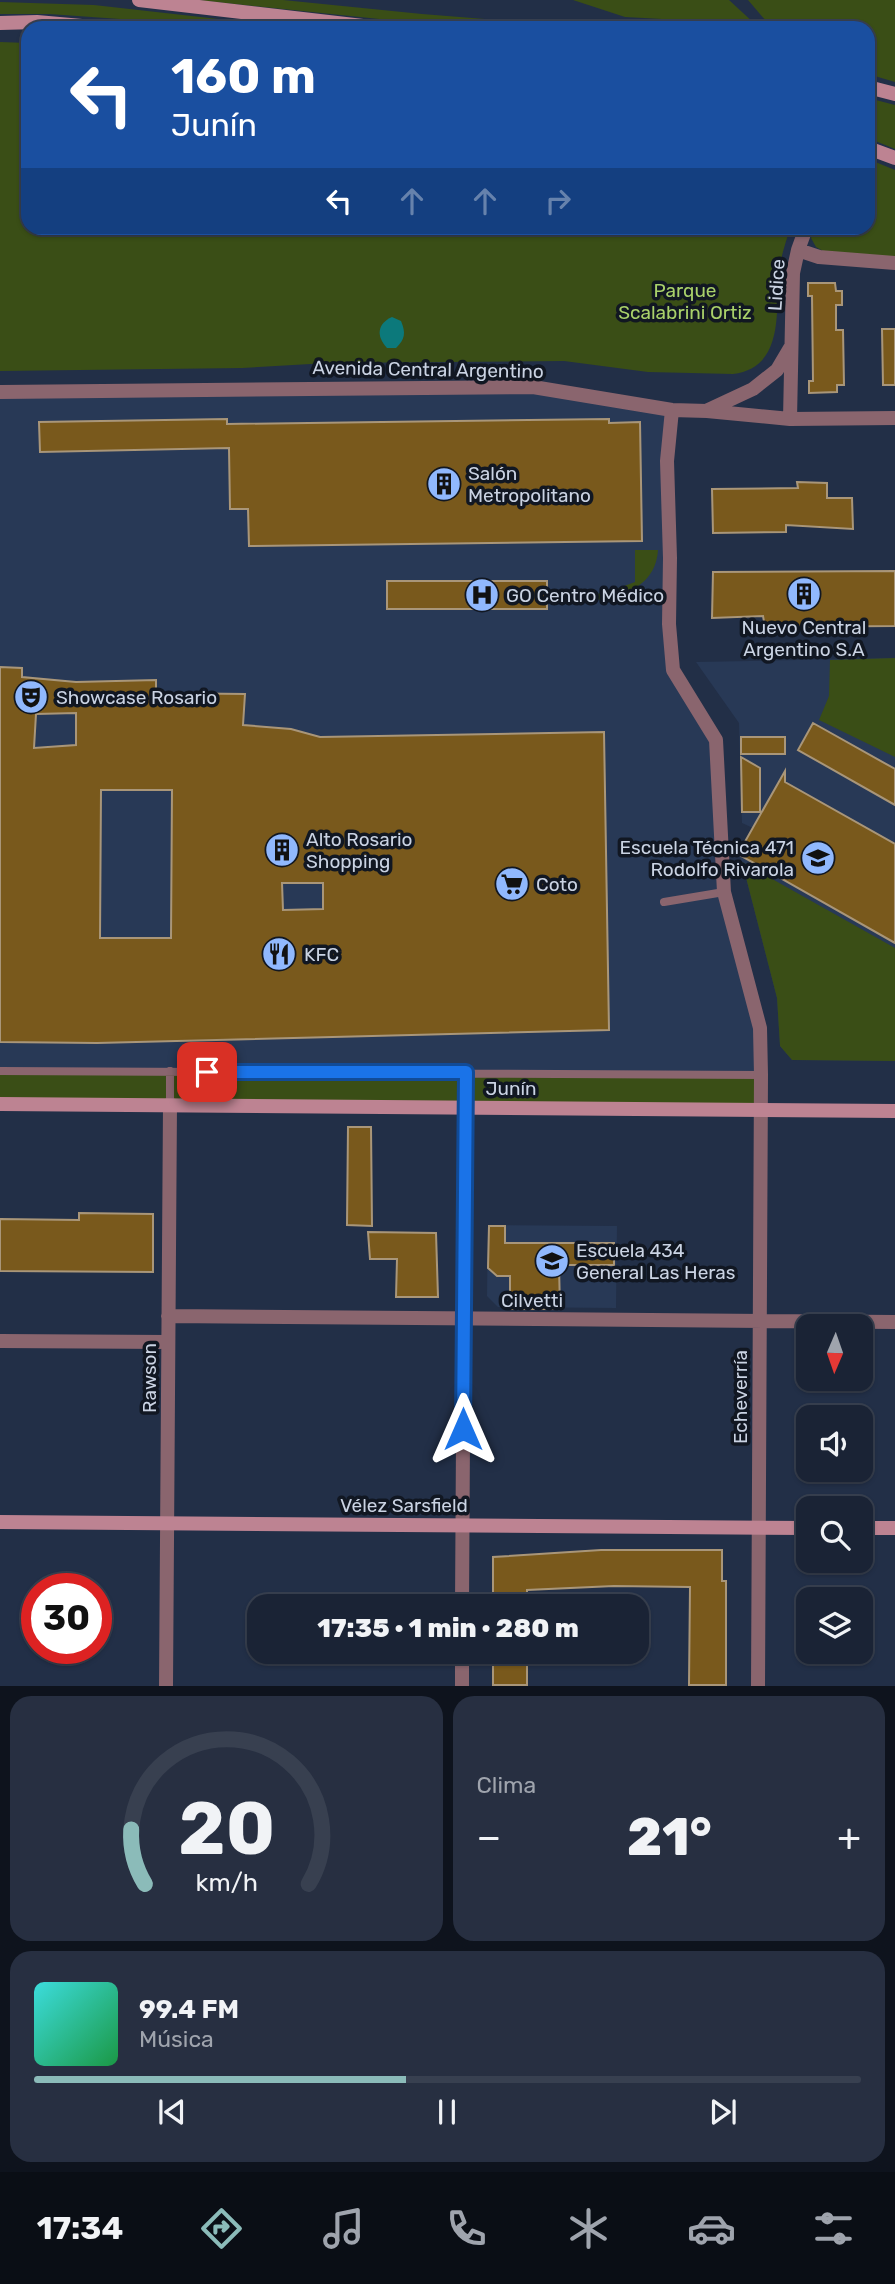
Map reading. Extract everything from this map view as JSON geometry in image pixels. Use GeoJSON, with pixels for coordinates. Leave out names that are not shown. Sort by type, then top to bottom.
{"type":"FeatureCollection","features":[{"type":"Feature","properties":{"kind":"main road"},"geometry":{"type":"LineString","coordinates":[[139,0],[320,21]]}},
{"type":"Feature","properties":{"kind":"main road"},"geometry":{"type":"LineString","coordinates":[[0,23],[21,22]]}},
{"type":"Feature","properties":{"kind":"main road"},"geometry":{"type":"LineString","coordinates":[[875,89],[895,94]]}},
{"type":"Feature","properties":{"kind":"main road"},"geometry":{"type":"LineString","coordinates":[[875,151],[895,159]]}},
{"type":"Feature","properties":{"kind":"main road","name":"Junín"},"geometry":{"type":"LineString","coordinates":[[0,1104],[895,1111]]}},
{"type":"Feature","properties":{"kind":"main road","name":"Vélez Sarsfield"},"geometry":{"type":"LineString","coordinates":[[0,1522],[796,1528]]}},
{"type":"Feature","properties":{"kind":"main road"},"geometry":{"type":"LineString","coordinates":[[873,1528],[895,1528]]}},
{"type":"Feature","properties":{"kind":"street","name":"Lidice"},"geometry":{"type":"LineString","coordinates":[[790,419],[793,273],[803,235]]}},
{"type":"Feature","properties":{"kind":"street"},"geometry":{"type":"LineString","coordinates":[[798,250],[819,257],[895,263]]}},
{"type":"Feature","properties":{"kind":"street"},"geometry":{"type":"LineString","coordinates":[[707,411],[752,389],[777,370],[790,346]]}},
{"type":"Feature","properties":{"kind":"street","name":"Avenida Central Argentino"},"geometry":{"type":"LineString","coordinates":[[0,392],[533,387],[672,410],[790,419],[895,418]]}},
{"type":"Feature","properties":{"kind":"street","name":"Echeverría"},"geometry":{"type":"LineString","coordinates":[[672,410],[667,461],[669,624],[674,670],[716,740],[724,892],[760,1028],[758,1685]]}},
{"type":"Feature","properties":{"kind":"street","name":"Rawson"},"geometry":{"type":"LineString","coordinates":[[166,1685],[170,1104]]}},
{"type":"Feature","properties":{"kind":"street"},"geometry":{"type":"LineString","coordinates":[[462,1594],[465,1107]]}},
{"type":"Feature","properties":{"kind":"street","name":"Cilvetti"},"geometry":{"type":"LineString","coordinates":[[168,1316],[895,1322]]}},
{"type":"Feature","properties":{"kind":"street"},"geometry":{"type":"LineString","coordinates":[[0,1341],[168,1342]]}},
{"type":"Feature","properties":{"kind":"street"},"geometry":{"type":"LineString","coordinates":[[462,1664],[462,1685]]}},
{"type":"Feature","properties":{"kind":"lane"},"geometry":{"type":"LineString","coordinates":[[664,902],[724,892]]}},
{"type":"Feature","properties":{"kind":"lane","name":"Junín"},"geometry":{"type":"LineString","coordinates":[[0,1071],[761,1075]]}},
{"type":"Feature","properties":{"kind":"lane","name":"Rawson"},"geometry":{"type":"LineString","coordinates":[[170,1072],[170,1104]]}},
{"type":"Feature","properties":{"kind":"lane"},"geometry":{"type":"LineString","coordinates":[[465,1107],[466,1072]]}},
{"type":"Feature","properties":{"kind":"shaded area"},"geometry":{"type":"Polygon","coordinates":[[[392,317],[401,321],[404,336],[396,348],[387,348],[381,339],[380,331],[383,323],[392,317]]]}},
{"type":"Feature","properties":{"kind":"shaded area"},"geometry":{"type":"Polygon","coordinates":[[[533,387],[672,410],[673,670],[716,740],[724,892],[760,1028],[761,1075],[0,1071],[0,392],[533,387]]]}},
{"type":"Feature","properties":{"kind":"shaded area","name":"Escuela Técnica 471 Rodolfo Rivarola"},"geometry":{"type":"Polygon","coordinates":[[[895,658],[895,1061],[792,1060],[780,1046],[777,998],[738,854],[753,828],[742,823],[739,723],[696,662],[895,658]]]}},
{"type":"Feature","properties":{"kind":"shaded area","name":"Escuela 434 General Las Heras"},"geometry":{"type":"Polygon","coordinates":[[[488,1225],[617,1226],[616,1308],[498,1307],[487,1296],[488,1225]]]}},
{"type":"Feature","properties":{"kind":"green space"},"geometry":{"type":"Polygon","coordinates":[[[197,0],[283,0],[509,21],[399,21],[197,0]]]}},
{"type":"Feature","properties":{"kind":"green space"},"geometry":{"type":"Polygon","coordinates":[[[573,0],[729,0],[752,21],[699,21],[625,17],[573,0]]]}},
{"type":"Feature","properties":{"kind":"green space"},"geometry":{"type":"Polygon","coordinates":[[[748,0],[895,0],[895,82],[875,76],[875,21],[766,21],[748,0]]]}},
{"type":"Feature","properties":{"kind":"green space"},"geometry":{"type":"Polygon","coordinates":[[[0,2],[94,5],[235,21],[142,21],[49,14],[0,14],[0,2]]]}},
{"type":"Feature","properties":{"kind":"green space","name":"Parque Scalabrini Ortiz"},"geometry":{"type":"Polygon","coordinates":[[[0,42],[21,43],[21,235],[788,235],[779,270],[777,318],[770,348],[762,360],[750,369],[733,374],[648,372],[564,361],[328,363],[242,368],[0,371],[0,42]]]}},
{"type":"Feature","properties":{"kind":"green space"},"geometry":{"type":"Polygon","coordinates":[[[875,100],[895,105],[895,149],[875,141],[875,100]]]}},
{"type":"Feature","properties":{"kind":"green space"},"geometry":{"type":"Polygon","coordinates":[[[875,162],[895,170],[895,257],[823,251],[816,247],[812,235],[875,235],[875,162]]]}},
{"type":"Feature","properties":{"kind":"green space"},"geometry":{"type":"Polygon","coordinates":[[[635,550],[658,550],[655,565],[648,577],[638,586],[599,600],[571,604],[569,599],[608,592],[635,582],[635,550]]]}},
{"type":"Feature","properties":{"kind":"green space"},"geometry":{"type":"Polygon","coordinates":[[[895,658],[895,757],[819,720],[829,696],[830,660],[895,658]]]}},
{"type":"Feature","properties":{"kind":"green space"},"geometry":{"type":"Polygon","coordinates":[[[742,862],[895,948],[895,1061],[792,1060],[780,1046],[777,998],[742,862]]]}},
{"type":"Feature","properties":{"kind":"green space"},"geometry":{"type":"Polygon","coordinates":[[[0,1071],[761,1075],[761,1109],[0,1104],[0,1071]]]}},
{"type":"Feature","properties":{"kind":"building"},"geometry":{"type":"Polygon","coordinates":[[[808,283],[835,283],[836,291],[842,291],[842,305],[836,305],[836,330],[843,330],[844,385],[837,385],[837,392],[809,393],[809,381],[813,381],[812,296],[808,296],[808,283]]]}},
{"type":"Feature","properties":{"kind":"building"},"geometry":{"type":"Polygon","coordinates":[[[882,329],[895,329],[895,385],[883,385],[882,329]]]}},
{"type":"Feature","properties":{"kind":"building","name":"Salón Metropolitano"},"geometry":{"type":"Polygon","coordinates":[[[227,419],[227,424],[609,419],[609,423],[640,422],[642,541],[249,546],[248,509],[230,509],[229,448],[40,452],[39,422],[227,419]]]}},
{"type":"Feature","properties":{"kind":"building"},"geometry":{"type":"Polygon","coordinates":[[[797,482],[827,483],[827,498],[852,498],[853,529],[786,525],[786,532],[713,533],[712,489],[798,488],[797,482]]]}},
{"type":"Feature","properties":{"kind":"building","name":"Nuevo Central Argentino S.A"},"geometry":{"type":"Polygon","coordinates":[[[895,571],[895,626],[765,627],[763,616],[712,618],[713,572],[895,571]]]}},
{"type":"Feature","properties":{"kind":"building","name":"GO Centro Médico"},"geometry":{"type":"Polygon","coordinates":[[[387,581],[547,581],[547,609],[387,609],[387,581]]]}},
{"type":"Feature","properties":{"kind":"building"},"geometry":{"type":"Polygon","coordinates":[[[0,667],[22,668],[22,677],[76,682],[156,680],[156,693],[245,694],[243,725],[291,729],[320,737],[604,732],[609,1030],[97,1043],[0,1042],[0,667]],[[76,713],[36,714],[34,748],[76,745],[76,713]],[[101,790],[100,938],[171,938],[172,790],[101,790]],[[282,883],[283,910],[323,909],[323,883],[282,883]]]}},
{"type":"Feature","properties":{"kind":"building"},"geometry":{"type":"Polygon","coordinates":[[[813,723],[895,769],[895,805],[798,750],[813,723]]]}},
{"type":"Feature","properties":{"kind":"building"},"geometry":{"type":"Polygon","coordinates":[[[741,737],[785,737],[785,754],[741,754],[741,737]]]}},
{"type":"Feature","properties":{"kind":"building"},"geometry":{"type":"Polygon","coordinates":[[[741,757],[760,768],[760,812],[742,812],[741,757]]]}},
{"type":"Feature","properties":{"kind":"building"},"geometry":{"type":"Polygon","coordinates":[[[785,771],[785,782],[895,844],[895,943],[738,854],[785,771]]]}},
{"type":"Feature","properties":{"kind":"building"},"geometry":{"type":"Polygon","coordinates":[[[348,1127],[371,1127],[372,1226],[347,1225],[348,1127]]]}},
{"type":"Feature","properties":{"kind":"building"},"geometry":{"type":"Polygon","coordinates":[[[79,1213],[153,1214],[153,1272],[0,1271],[0,1219],[79,1220],[79,1213]]]}},
{"type":"Feature","properties":{"kind":"building"},"geometry":{"type":"Polygon","coordinates":[[[489,1226],[505,1226],[505,1243],[614,1243],[614,1265],[559,1265],[560,1309],[510,1309],[510,1276],[497,1276],[488,1268],[489,1226]]]}},
{"type":"Feature","properties":{"kind":"building"},"geometry":{"type":"Polygon","coordinates":[[[368,1232],[436,1233],[438,1297],[396,1297],[397,1259],[370,1259],[368,1232]]]}},
{"type":"Feature","properties":{"kind":"building"},"geometry":{"type":"Polygon","coordinates":[[[601,1550],[722,1550],[722,1581],[726,1581],[726,1685],[689,1685],[690,1587],[614,1586],[527,1590],[527,1594],[493,1594],[493,1557],[601,1550]]]}},
{"type":"Feature","properties":{"kind":"building"},"geometry":{"type":"Polygon","coordinates":[[[493,1664],[527,1664],[527,1685],[493,1685],[493,1664]]]}},
{"type":"Feature","properties":{"kind":"place","name":"Salón Metropolitano"},"geometry":{"type":"Point","coordinates":[444,484]}},
{"type":"Feature","properties":{"kind":"place","name":"Nuevo Central Argentino S.A"},"geometry":{"type":"Point","coordinates":[804,594]}},
{"type":"Feature","properties":{"kind":"place","name":"GO Centro Médico"},"geometry":{"type":"Point","coordinates":[482,595]}},
{"type":"Feature","properties":{"kind":"place","name":"Showcase Rosario"},"geometry":{"type":"Point","coordinates":[31,697]}},
{"type":"Feature","properties":{"kind":"place","name":"Alto Rosario Shopping"},"geometry":{"type":"Point","coordinates":[282,850]}},
{"type":"Feature","properties":{"kind":"place","name":"Escuela Técnica 471 Rodolfo Rivarola"},"geometry":{"type":"Point","coordinates":[818,858]}},
{"type":"Feature","properties":{"kind":"place","name":"Coto"},"geometry":{"type":"Point","coordinates":[512,884]}},
{"type":"Feature","properties":{"kind":"place","name":"KFC"},"geometry":{"type":"Point","coordinates":[279,954]}},
{"type":"Feature","properties":{"kind":"place","name":"Escuela 434 General Las Heras"},"geometry":{"type":"Point","coordinates":[552,1261]}},
{"type":"Feature","properties":{"kind":"route"},"geometry":{"type":"LineString","coordinates":[[207,1072],[466,1072],[463,1429]]}}]}
